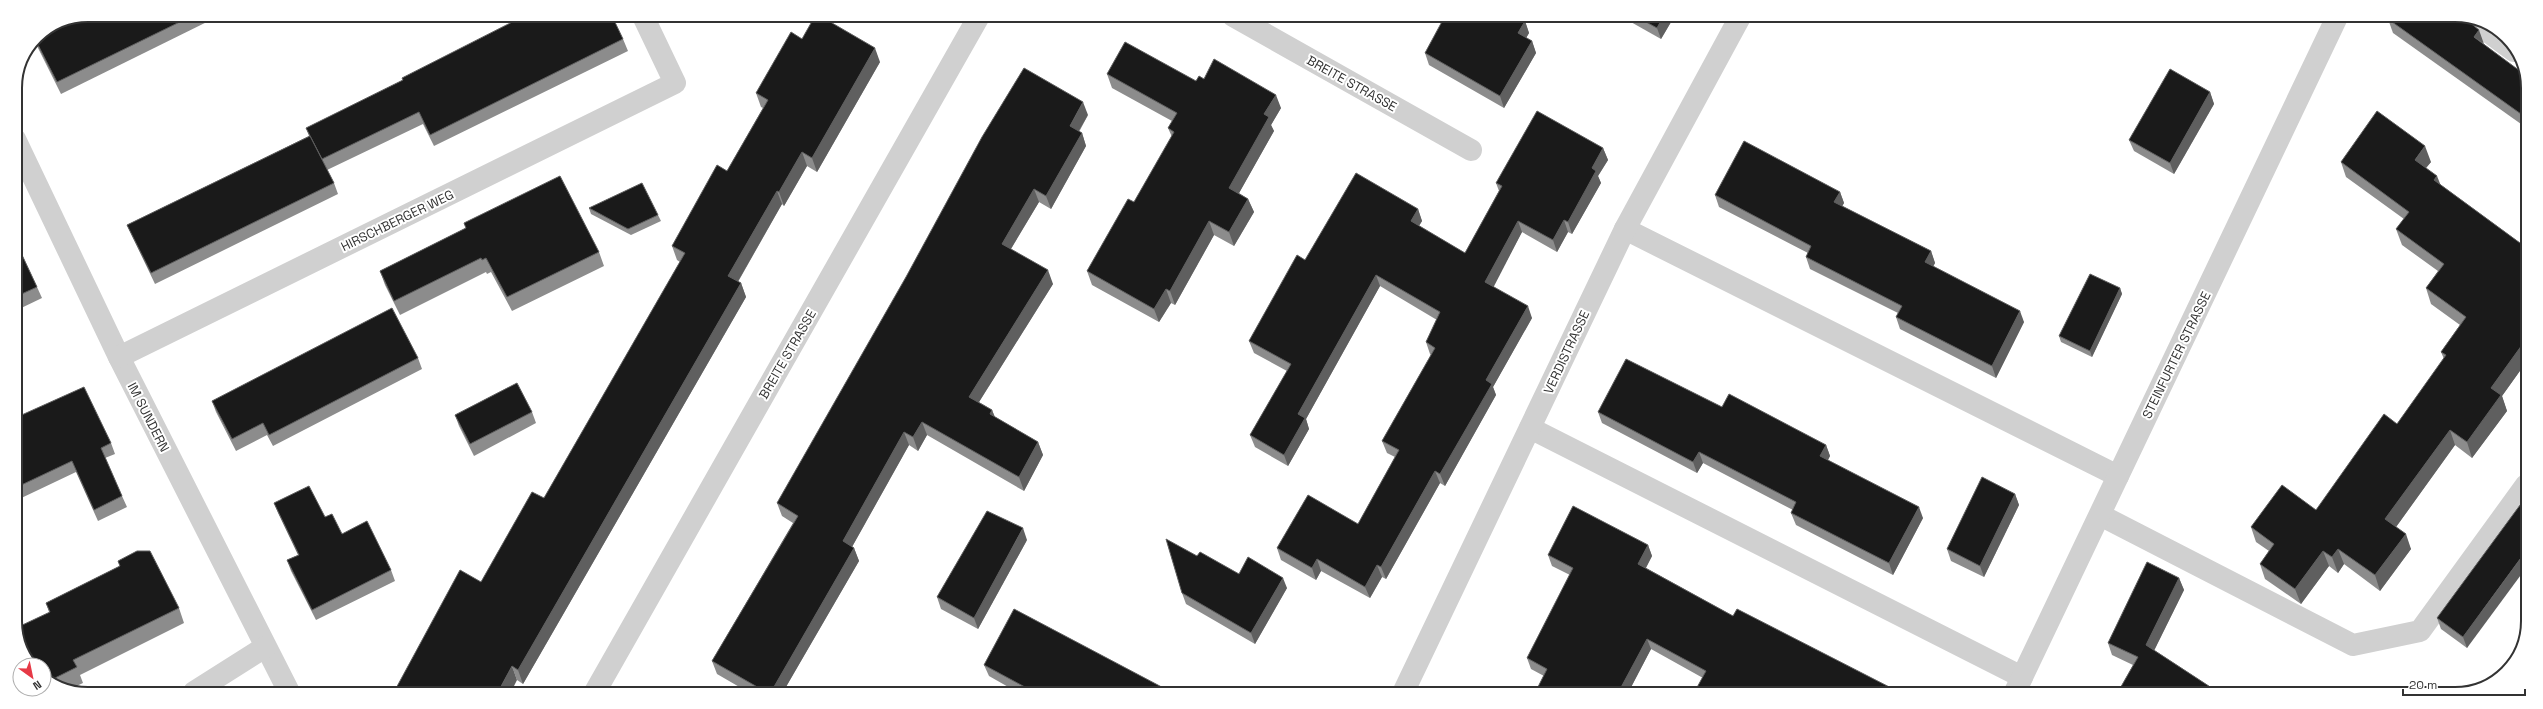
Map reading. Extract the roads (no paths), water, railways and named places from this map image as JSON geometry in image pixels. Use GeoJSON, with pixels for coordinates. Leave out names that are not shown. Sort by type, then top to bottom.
{"type":"FeatureCollection","features":[{"type":"Feature","properties":{"kind":"street","name":"HIRSCHBERGER WEG"},"geometry":{"type":"LineString","coordinates":[[119,357],[675,83],[646,22]]}},
{"type":"Feature","properties":{"kind":"street","name":"BREITE STRASSE"},"geometry":{"type":"LineString","coordinates":[[598,687],[976,22]]}},
{"type":"Feature","properties":{"kind":"street","name":"BREITE STRASSE"},"geometry":{"type":"LineString","coordinates":[[1244,22],[1471,150]]}},
{"type":"Feature","properties":{"kind":"street","name":"VERDISTRASSE"},"geometry":{"type":"LineString","coordinates":[[1406,687],[1625,229],[1737,22]]}},
{"type":"Feature","properties":{"kind":"street","name":"STEINFURTER STRASSE"},"geometry":{"type":"LineString","coordinates":[[2018,685],[2335,22]]}},
{"type":"Feature","properties":{"kind":"street"},"geometry":{"type":"LineString","coordinates":[[2486,30],[2499,40]]}},
{"type":"Feature","properties":{"kind":"street","name":"IM SUNDERN"},"geometry":{"type":"LineString","coordinates":[[22,154],[119,357],[286,687]]}},
{"type":"Feature","properties":{"kind":"street"},"geometry":{"type":"LineString","coordinates":[[1625,229],[2118,476]]}},
{"type":"Feature","properties":{"kind":"street"},"geometry":{"type":"LineString","coordinates":[[1530,428],[2018,685]]}},
{"type":"Feature","properties":{"kind":"street"},"geometry":{"type":"LineString","coordinates":[[2100,515],[2353,645],[2420,631],[2521,492]]}},
{"type":"Feature","properties":{"kind":"street"},"geometry":{"type":"LineString","coordinates":[[202,687],[265,646]]}}]}
